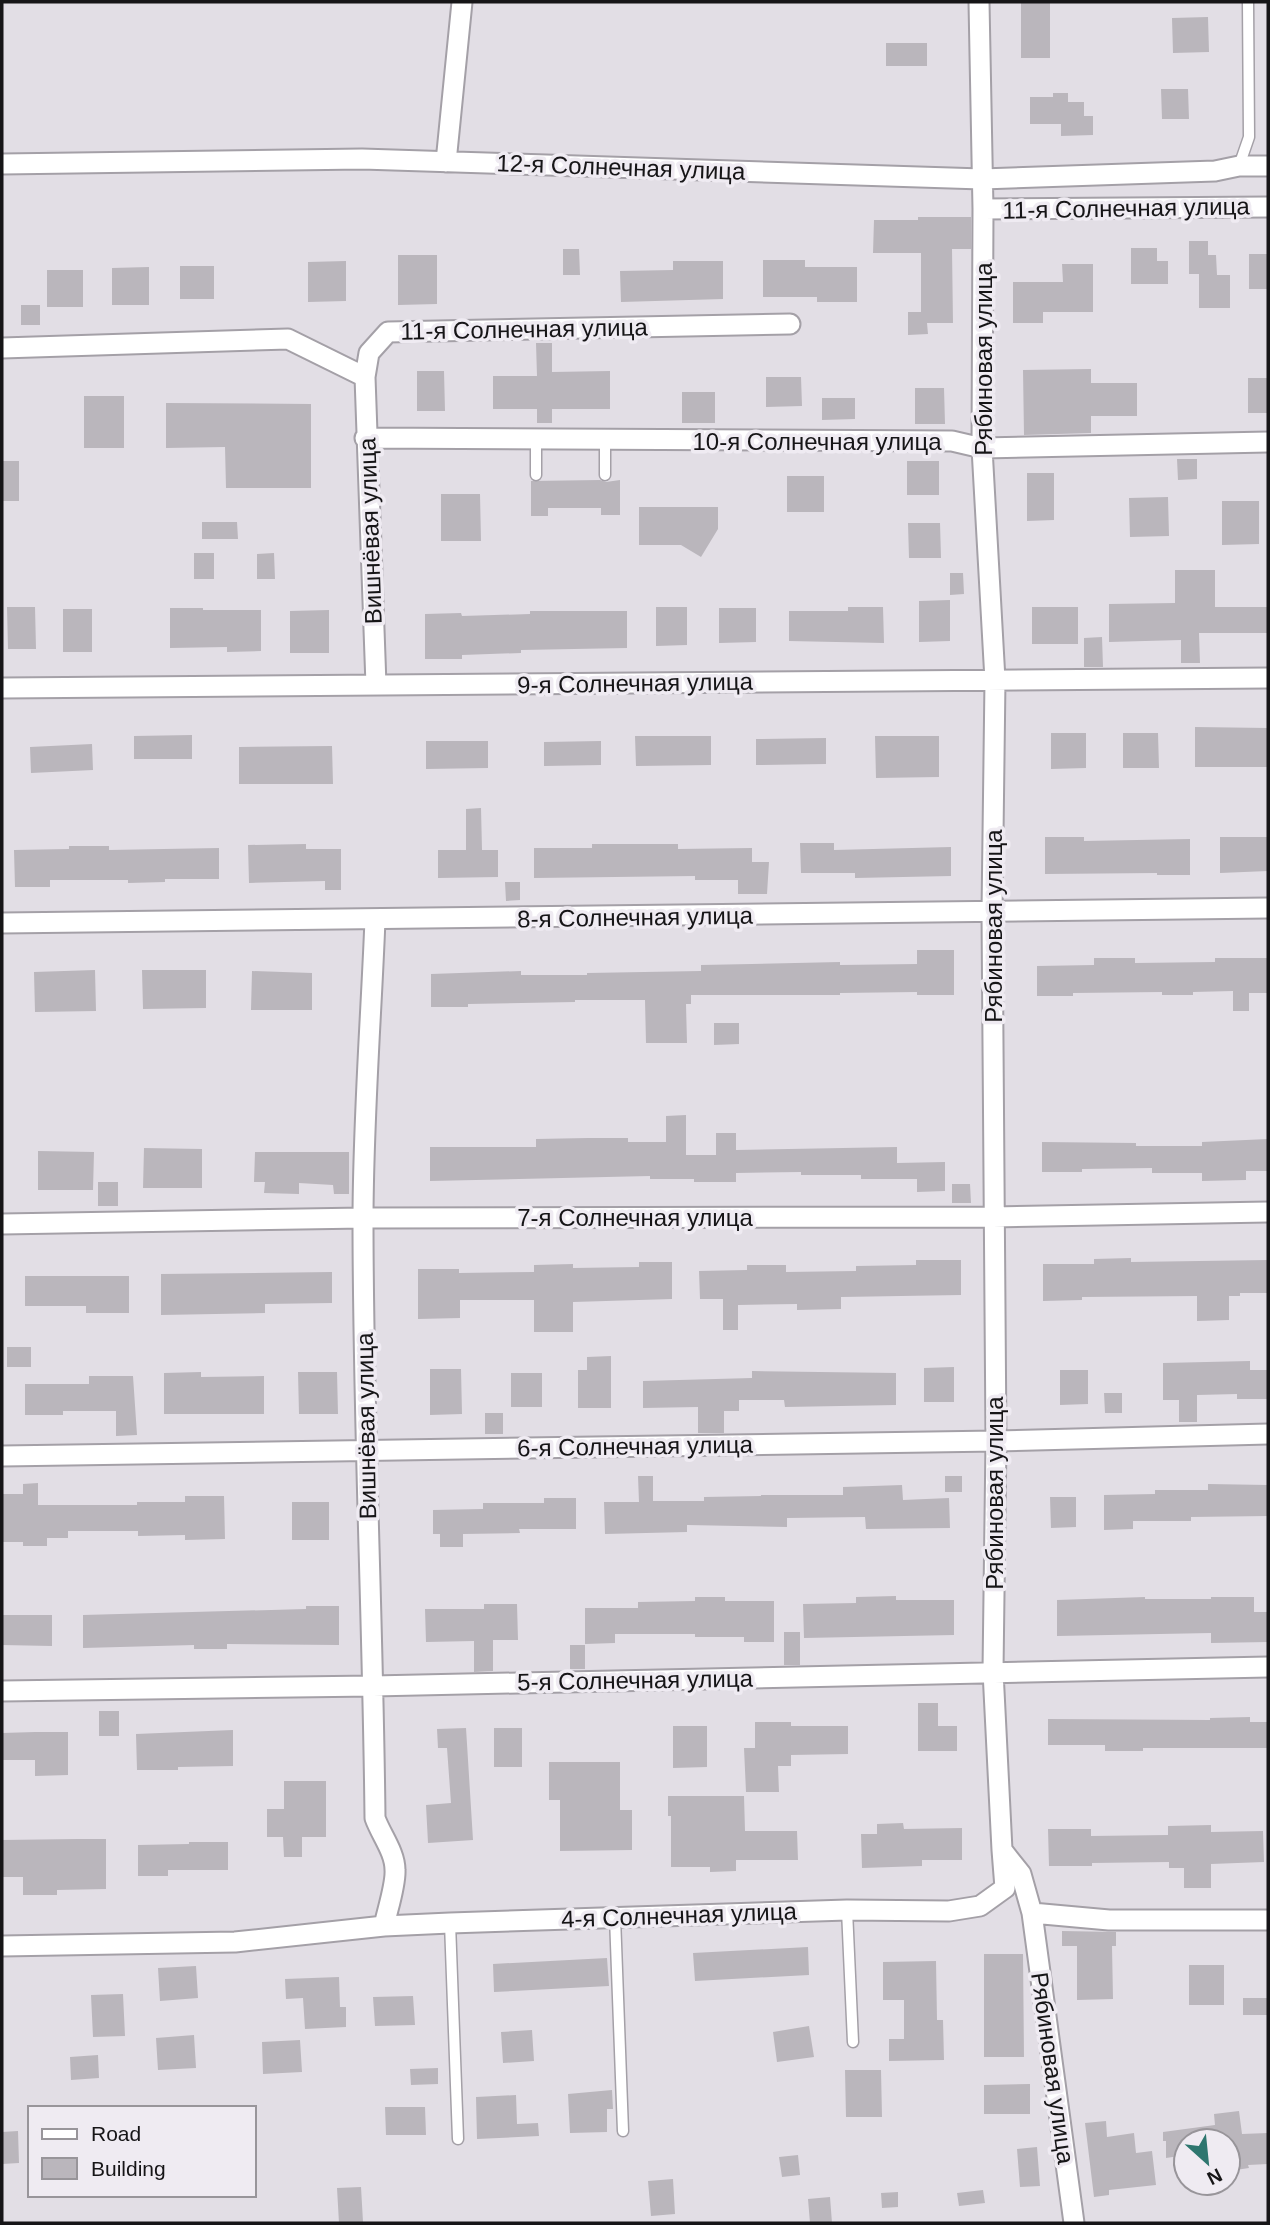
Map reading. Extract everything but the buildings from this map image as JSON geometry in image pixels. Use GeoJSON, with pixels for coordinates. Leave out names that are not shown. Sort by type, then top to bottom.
{"type":"FeatureCollection","features":[{"type":"Feature","properties":{"kind":"street"},"geometry":{"type":"LineString","coordinates":[[446,162],[462,2]]}},
{"type":"Feature","properties":{"kind":"street","name":"Рябиновая улица"},"geometry":{"type":"LineString","coordinates":[[979,2],[983,209],[982,448],[995,680],[992,913],[996,1441],[993,1671],[1002,1850]]}},
{"type":"Feature","properties":{"kind":"street","name":"12-я Солнечная улица"},"geometry":{"type":"LineString","coordinates":[[2,164],[362,159],[982,179],[1215,171],[1239,166],[1268,166]]}},
{"type":"Feature","properties":{"kind":"street","name":"11-я Солнечная улица"},"geometry":{"type":"LineString","coordinates":[[983,209],[1268,207]]}},
{"type":"Feature","properties":{"kind":"street","name":"11-я Солнечная улица"},"geometry":{"type":"LineString","coordinates":[[365,377],[369,353],[388,332],[790,324]]}},
{"type":"Feature","properties":{"kind":"street"},"geometry":{"type":"LineString","coordinates":[[2,348],[288,339],[365,377]]}},
{"type":"Feature","properties":{"kind":"street","name":"Вишнёвая улица"},"geometry":{"type":"LineString","coordinates":[[365,377],[365,438],[376,685]]}},
{"type":"Feature","properties":{"kind":"street","name":"10-я Солнечная улица"},"geometry":{"type":"LineString","coordinates":[[365,438],[952,441],[982,448],[1268,442]]}},
{"type":"Feature","properties":{"kind":"street","name":"9-я Солнечная улица"},"geometry":{"type":"LineString","coordinates":[[2,688],[1268,678]]}},
{"type":"Feature","properties":{"kind":"street","name":"8-я Солнечная улица"},"geometry":{"type":"LineString","coordinates":[[2,923],[1268,908]]}},
{"type":"Feature","properties":{"kind":"street","name":"Вишнёвая улица"},"geometry":{"type":"LineString","coordinates":[[375,920],[363,1218],[365,1449],[375,1818],[389,1846],[396,1871],[384,1926]]}},
{"type":"Feature","properties":{"kind":"street","name":"7-я Солнечная улица"},"geometry":{"type":"LineString","coordinates":[[2,1224],[363,1218],[993,1217],[1268,1212]]}},
{"type":"Feature","properties":{"kind":"street","name":"6-я Солнечная улица"},"geometry":{"type":"LineString","coordinates":[[2,1456],[996,1441],[1268,1434]]}},
{"type":"Feature","properties":{"kind":"street","name":"5-я Солнечная улица"},"geometry":{"type":"LineString","coordinates":[[2,1691],[1268,1667]]}},
{"type":"Feature","properties":{"kind":"street"},"geometry":{"type":"LineString","coordinates":[[1002,1850],[1021,1874],[1032,1913],[1109,1920],[1268,1920]]}},
{"type":"Feature","properties":{"kind":"street","name":"4-я Солнечная улица"},"geometry":{"type":"LineString","coordinates":[[2,1947],[235,1942],[384,1926],[450,1923],[847,1910],[949,1911],[980,1906],[1005,1888],[1002,1850]]}},
{"type":"Feature","properties":{"kind":"street","name":"Рябиновая улица"},"geometry":{"type":"LineString","coordinates":[[1032,1913],[1074,2223]]}},
{"type":"Feature","properties":{"kind":"lane"},"geometry":{"type":"LineString","coordinates":[[1239,166],[1249,137],[1248,2]]}},
{"type":"Feature","properties":{"kind":"lane"},"geometry":{"type":"LineString","coordinates":[[536,439],[536,475]]}},
{"type":"Feature","properties":{"kind":"lane"},"geometry":{"type":"LineString","coordinates":[[604,439],[604,475]]}},
{"type":"Feature","properties":{"kind":"lane"},"geometry":{"type":"LineString","coordinates":[[847,1910],[853,2042]]}},
{"type":"Feature","properties":{"kind":"lane"},"geometry":{"type":"LineString","coordinates":[[615,1917],[622,2131]]}},
{"type":"Feature","properties":{"kind":"lane"},"geometry":{"type":"LineString","coordinates":[[450,1923],[458,2138]]}}]}
